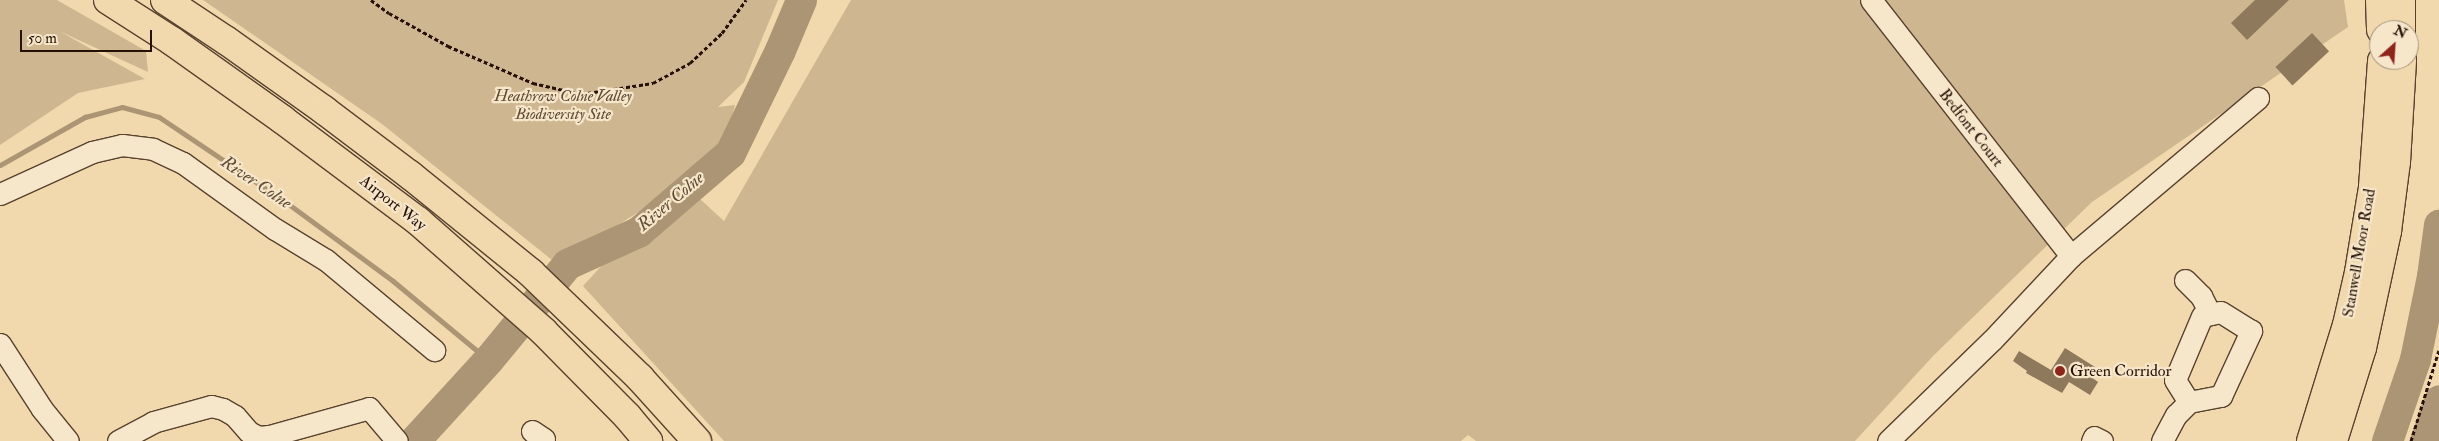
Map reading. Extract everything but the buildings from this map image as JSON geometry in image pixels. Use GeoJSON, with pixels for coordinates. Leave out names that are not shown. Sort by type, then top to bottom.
{"type":"FeatureCollection","features":[{"type":"Feature","properties":{"kind":"highway","name":"Airport Way"},"geometry":{"type":"LineString","coordinates":[[108,0],[172,41],[283,120],[418,221],[509,299],[543,331],[627,416],[648,441]]}},
{"type":"Feature","properties":{"kind":"highway","name":"Airport Way"},"geometry":{"type":"LineString","coordinates":[[165,0],[227,41],[324,110],[410,175],[531,273],[640,378],[697,441]]}},
{"type":"Feature","properties":{"kind":"main road"},"geometry":{"type":"LineString","coordinates":[[2379,0],[2380,20]]}},
{"type":"Feature","properties":{"kind":"main road"},"geometry":{"type":"LineString","coordinates":[[2402,0],[2402,20]]}},
{"type":"Feature","properties":{"kind":"main road","name":"Stanwell Moor Road"},"geometry":{"type":"LineString","coordinates":[[2310,441],[2341,342],[2358,272],[2372,186],[2380,70]]}},
{"type":"Feature","properties":{"kind":"main road","name":"Stanwell Moor Road"},"geometry":{"type":"LineString","coordinates":[[2334,441],[2363,348],[2388,231],[2397,162],[2402,70]]}},
{"type":"Feature","properties":{"kind":"street","name":"Bedfont Court"},"geometry":{"type":"LineString","coordinates":[[1871,0],[2070,256]]}},
{"type":"Feature","properties":{"kind":"street"},"geometry":{"type":"LineString","coordinates":[[1888,441],[1992,340],[2070,256],[2258,98]]}},
{"type":"Feature","properties":{"kind":"street"},"geometry":{"type":"LineString","coordinates":[[0,194],[92,152],[122,145],[153,148],[183,163],[275,229],[326,260],[434,350]]}},
{"type":"Feature","properties":{"kind":"street"},"geometry":{"type":"LineString","coordinates":[[2185,280],[2201,296],[2210,314]]}},
{"type":"Feature","properties":{"kind":"street"},"geometry":{"type":"LineString","coordinates":[[2162,441],[2176,415],[2189,402],[2221,396],[2251,331],[2220,312],[2202,316],[2175,380],[2189,402]]}},
{"type":"Feature","properties":{"kind":"street"},"geometry":{"type":"LineString","coordinates":[[0,344],[42,410],[68,441]]}},
{"type":"Feature","properties":{"kind":"street"},"geometry":{"type":"LineString","coordinates":[[118,441],[153,422],[211,406],[223,408],[235,416],[249,432],[259,437],[269,436],[369,408],[393,436]]}},
{"type":"Feature","properties":{"kind":"street"},"geometry":{"type":"LineString","coordinates":[[2092,441],[2094,437],[2102,441]]}},
{"type":"Feature","properties":{"kind":"path"},"geometry":{"type":"LineString","coordinates":[[371,0],[388,13],[448,46],[533,83],[581,94],[653,83],[690,63],[722,33],[746,0]]}},
{"type":"Feature","properties":{"kind":"path"},"geometry":{"type":"LineString","coordinates":[[2411,441],[2439,350]]}},
{"type":"Feature","properties":{"kind":"green space"},"geometry":{"type":"Polygon","coordinates":[[[0,0],[57,0],[146,51],[148,72],[59,31],[145,79],[78,93],[0,145],[0,0]]]}},
{"type":"Feature","properties":{"kind":"green space","name":"Heathrow Colne Valley Biodiversity Site"},"geometry":{"type":"Polygon","coordinates":[[[203,0],[778,0],[744,82],[718,107],[735,105],[725,143],[643,209],[557,264],[382,124],[203,0]]]}},
{"type":"Feature","properties":{"kind":"green space"},"geometry":{"type":"Polygon","coordinates":[[[851,0],[2344,0],[2348,27],[2092,202],[1934,355],[1855,441],[1476,441],[1468,435],[1461,441],[724,441],[583,286],[616,250],[700,199],[724,221],[851,0]]]}},
{"type":"Feature","properties":{"kind":"waterway","name":"River Colne"},"geometry":{"type":"LineString","coordinates":[[414,441],[488,360],[567,264],[638,232],[730,153],[780,50],[801,0]]}},
{"type":"Feature","properties":{"kind":"waterway","name":"River Colne"},"geometry":{"type":"LineString","coordinates":[[0,165],[85,117],[122,107],[159,117],[287,203],[393,281],[488,360]]}},
{"type":"Feature","properties":{"kind":"waterway"},"geometry":{"type":"LineString","coordinates":[[2387,441],[2415,359],[2432,276],[2439,224]]}},
{"type":"Feature","properties":{"kind":"waterway"},"geometry":{"type":"LineString","coordinates":[[2425,441],[2439,400]]}},
{"type":"Feature","properties":{"kind":"place","name":"Green Corridor"},"geometry":{"type":"Point","coordinates":[2060,371]}}]}
